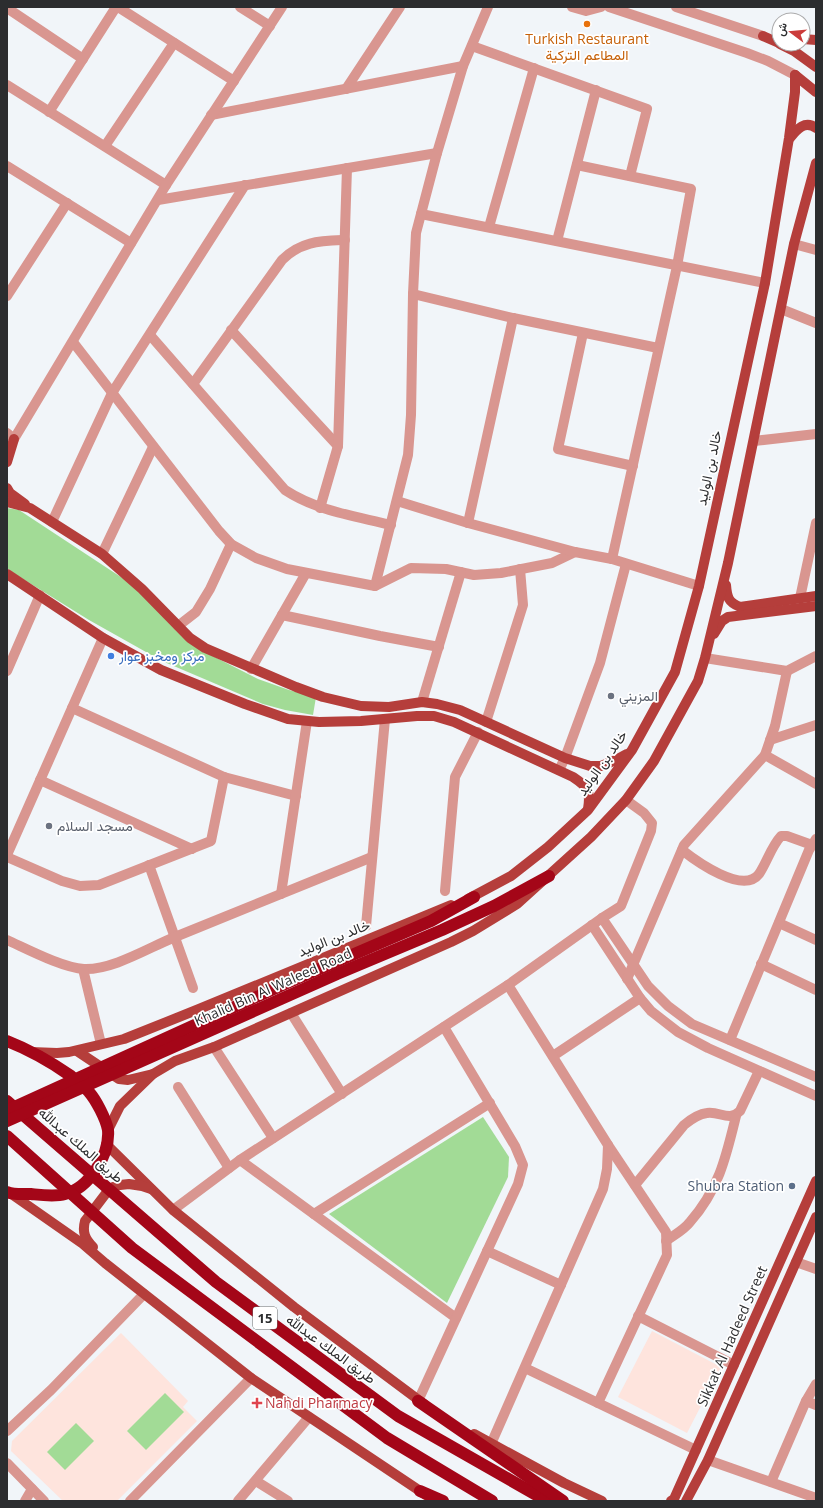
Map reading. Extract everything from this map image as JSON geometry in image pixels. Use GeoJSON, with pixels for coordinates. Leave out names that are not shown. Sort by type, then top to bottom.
{"type":"FeatureCollection","features":[{"type":"Feature","properties":{"kind":"highway","name":"Khalid Bin Al Waleed Road"},"geometry":{"type":"LineString","coordinates":[[7,1121],[442,930],[494,906],[549,876]]}},
{"type":"Feature","properties":{"kind":"highway","name":"Khalid Bin Al Waleed Road"},"geometry":{"type":"LineString","coordinates":[[7,1110],[287,983],[431,921],[474,897]]}},
{"type":"Feature","properties":{"kind":"highway","name":"خالد بن الوليد"},"geometry":{"type":"LineString","coordinates":[[7,1041],[56,1065],[81,1084],[89,1092],[99,1107],[108,1130],[103,1156],[95,1171],[83,1185],[64,1194],[45,1195],[8,1193]]}},
{"type":"Feature","properties":{"kind":"highway","name":"طريق الملك عبدالله"},"geometry":{"type":"LineString","coordinates":[[7,1101],[216,1282],[398,1416],[547,1501]]}},
{"type":"Feature","properties":{"kind":"highway","name":"15"},"geometry":{"type":"LineString","coordinates":[[7,1136],[132,1248],[387,1438],[492,1501]]}},
{"type":"Feature","properties":{"kind":"highway"},"geometry":{"type":"LineString","coordinates":[[418,1401],[563,1501]]}},
{"type":"Feature","properties":{"kind":"highway"},"geometry":{"type":"LineString","coordinates":[[420,1490],[443,1501]]}},
{"type":"Feature","properties":{"kind":"main road"},"geometry":{"type":"LineString","coordinates":[[763,36],[771,36]]}},
{"type":"Feature","properties":{"kind":"main road"},"geometry":{"type":"LineString","coordinates":[[763,36],[771,40]]}},
{"type":"Feature","properties":{"kind":"main road"},"geometry":{"type":"LineString","coordinates":[[795,52],[813,64]]}},
{"type":"Feature","properties":{"kind":"main road"},"geometry":{"type":"LineString","coordinates":[[795,75],[816,92]]}},
{"type":"Feature","properties":{"kind":"main road","name":"خالد بن الوليد"},"geometry":{"type":"LineString","coordinates":[[31,1052],[57,1053],[77,1051],[124,1039],[362,943],[441,909],[474,897],[511,876],[548,847],[588,810],[632,750],[675,672],[699,586],[764,283],[789,138],[795,92],[795,75]]}},
{"type":"Feature","properties":{"kind":"main road"},"geometry":{"type":"LineString","coordinates":[[789,138],[802,126],[813,126],[816,128]]}},
{"type":"Feature","properties":{"kind":"main road","name":"خالد بن الوليد"},"geometry":{"type":"LineString","coordinates":[[108,1130],[120,1106],[153,1074],[175,1061],[214,1047],[451,942],[473,931],[517,904],[591,838],[626,800],[654,761],[698,681],[705,658],[728,563],[782,310],[794,244],[816,163]]}},
{"type":"Feature","properties":{"kind":"main road"},"geometry":{"type":"LineString","coordinates":[[7,451],[11,436]]}},
{"type":"Feature","properties":{"kind":"main road"},"geometry":{"type":"LineString","coordinates":[[7,462],[11,436]]}},
{"type":"Feature","properties":{"kind":"main road"},"geometry":{"type":"LineString","coordinates":[[7,488],[10,493],[30,508],[102,554],[142,589],[190,638],[205,648],[252,668],[323,697],[361,706],[389,707],[422,702],[460,710],[565,758],[590,766],[601,766],[616,760],[632,750]]}},
{"type":"Feature","properties":{"kind":"main road"},"geometry":{"type":"LineString","coordinates":[[7,502],[30,508]]}},
{"type":"Feature","properties":{"kind":"main road"},"geometry":{"type":"LineString","coordinates":[[728,563],[727,597],[731,604],[740,607],[816,596]]}},
{"type":"Feature","properties":{"kind":"main road"},"geometry":{"type":"LineString","coordinates":[[7,574],[104,638],[161,670],[245,704],[288,719],[319,722],[434,716],[454,722],[559,770],[584,784],[589,792],[590,800],[588,810]]}},
{"type":"Feature","properties":{"kind":"main road"},"geometry":{"type":"LineString","coordinates":[[705,658],[715,631],[728,617],[816,606]]}},
{"type":"Feature","properties":{"kind":"main road"},"geometry":{"type":"LineString","coordinates":[[77,1051],[119,1079],[128,1080],[153,1074]]}},
{"type":"Feature","properties":{"kind":"main road"},"geometry":{"type":"LineString","coordinates":[[106,1144],[173,1210],[294,1307],[418,1401],[491,1444],[564,1483],[602,1501]]}},
{"type":"Feature","properties":{"kind":"main road","name":"Sikkat Al Hadeed Street"},"geometry":{"type":"LineString","coordinates":[[674,1500],[816,1181]]}},
{"type":"Feature","properties":{"kind":"main road"},"geometry":{"type":"LineString","coordinates":[[104,1263],[84,1236],[84,1226],[87,1217],[107,1192],[113,1187],[130,1184],[142,1186],[154,1191]]}},
{"type":"Feature","properties":{"kind":"main road"},"geometry":{"type":"LineString","coordinates":[[8,1193],[83,1244],[104,1263],[251,1378],[435,1501]]}},
{"type":"Feature","properties":{"kind":"main road","name":"Sikkat Al Hadeed Street"},"geometry":{"type":"LineString","coordinates":[[686,1501],[708,1460],[816,1217]]}},
{"type":"Feature","properties":{"kind":"street"},"geometry":{"type":"LineString","coordinates":[[50,112],[117,7],[234,81]]}},
{"type":"Feature","properties":{"kind":"street"},"geometry":{"type":"LineString","coordinates":[[240,7],[270,26]]}},
{"type":"Feature","properties":{"kind":"street"},"geometry":{"type":"LineString","coordinates":[[11,436],[73,342],[166,185],[282,7]]}},
{"type":"Feature","properties":{"kind":"street"},"geometry":{"type":"LineString","coordinates":[[346,89],[400,7]]}},
{"type":"Feature","properties":{"kind":"street"},"geometry":{"type":"LineString","coordinates":[[375,586],[408,455],[411,415],[412,294],[416,233],[437,153],[463,66],[488,7]]}},
{"type":"Feature","properties":{"kind":"street"},"geometry":{"type":"LineString","coordinates":[[572,7],[586,11],[601,7]]}},
{"type":"Feature","properties":{"kind":"street"},"geometry":{"type":"LineString","coordinates":[[609,7],[747,53],[768,61],[795,75]]}},
{"type":"Feature","properties":{"kind":"street"},"geometry":{"type":"LineString","coordinates":[[676,7],[763,36]]}},
{"type":"Feature","properties":{"kind":"street"},"geometry":{"type":"LineString","coordinates":[[7,8],[83,59]]}},
{"type":"Feature","properties":{"kind":"street"},"geometry":{"type":"LineString","coordinates":[[105,146],[174,43]]}},
{"type":"Feature","properties":{"kind":"street"},"geometry":{"type":"LineString","coordinates":[[472,46],[647,109],[630,176]]}},
{"type":"Feature","properties":{"kind":"street"},"geometry":{"type":"LineString","coordinates":[[211,116],[463,66]]}},
{"type":"Feature","properties":{"kind":"street"},"geometry":{"type":"LineString","coordinates":[[489,227],[534,68]]}},
{"type":"Feature","properties":{"kind":"street"},"geometry":{"type":"LineString","coordinates":[[7,85],[166,185]]}},
{"type":"Feature","properties":{"kind":"street"},"geometry":{"type":"LineString","coordinates":[[557,241],[596,90]]}},
{"type":"Feature","properties":{"kind":"street"},"geometry":{"type":"LineString","coordinates":[[158,200],[437,153]]}},
{"type":"Feature","properties":{"kind":"street"},"geometry":{"type":"LineString","coordinates":[[577,165],[691,189],[677,266],[612,559]]}},
{"type":"Feature","properties":{"kind":"street"},"geometry":{"type":"LineString","coordinates":[[7,166],[132,243]]}},
{"type":"Feature","properties":{"kind":"street"},"geometry":{"type":"LineString","coordinates":[[320,508],[338,446],[347,168]]}},
{"type":"Feature","properties":{"kind":"street"},"geometry":{"type":"LineString","coordinates":[[52,522],[112,393],[245,185]]}},
{"type":"Feature","properties":{"kind":"street"},"geometry":{"type":"LineString","coordinates":[[7,296],[67,203]]}},
{"type":"Feature","properties":{"kind":"street"},"geometry":{"type":"LineString","coordinates":[[421,214],[764,283]]}},
{"type":"Feature","properties":{"kind":"street"},"geometry":{"type":"LineString","coordinates":[[193,384],[282,260],[289,253],[299,246],[318,241],[345,240]]}},
{"type":"Feature","properties":{"kind":"street"},"geometry":{"type":"LineString","coordinates":[[794,244],[816,250]]}},
{"type":"Feature","properties":{"kind":"street"},"geometry":{"type":"LineString","coordinates":[[412,294],[513,318],[658,348]]}},
{"type":"Feature","properties":{"kind":"street"},"geometry":{"type":"LineString","coordinates":[[782,310],[816,323]]}},
{"type":"Feature","properties":{"kind":"street"},"geometry":{"type":"LineString","coordinates":[[468,523],[513,318]]}},
{"type":"Feature","properties":{"kind":"street"},"geometry":{"type":"LineString","coordinates":[[231,330],[338,446]]}},
{"type":"Feature","properties":{"kind":"street"},"geometry":{"type":"LineString","coordinates":[[583,333],[558,449],[633,466]]}},
{"type":"Feature","properties":{"kind":"street"},"geometry":{"type":"LineString","coordinates":[[150,334],[285,490],[320,508],[391,525]]}},
{"type":"Feature","properties":{"kind":"street"},"geometry":{"type":"LineString","coordinates":[[73,342],[201,510],[231,544],[256,558],[287,569],[375,586],[411,568],[446,569],[474,575],[501,573],[552,562],[576,552]]}},
{"type":"Feature","properties":{"kind":"street"},"geometry":{"type":"LineString","coordinates":[[754,441],[816,434]]}},
{"type":"Feature","properties":{"kind":"street"},"geometry":{"type":"LineString","coordinates":[[102,554],[153,447]]}},
{"type":"Feature","properties":{"kind":"street"},"geometry":{"type":"LineString","coordinates":[[397,501],[468,523],[576,552],[612,559],[699,586]]}},
{"type":"Feature","properties":{"kind":"street"},"geometry":{"type":"LineString","coordinates":[[800,598],[816,525]]}},
{"type":"Feature","properties":{"kind":"street"},"geometry":{"type":"LineString","coordinates":[[178,626],[196,612],[210,589],[231,544]]}},
{"type":"Feature","properties":{"kind":"street"},"geometry":{"type":"LineString","coordinates":[[559,770],[565,758],[600,664],[626,564]]}},
{"type":"Feature","properties":{"kind":"street"},"geometry":{"type":"LineString","coordinates":[[486,722],[523,605],[520,569]]}},
{"type":"Feature","properties":{"kind":"street"},"geometry":{"type":"LineString","coordinates":[[422,702],[461,572]]}},
{"type":"Feature","properties":{"kind":"street"},"geometry":{"type":"LineString","coordinates":[[252,668],[306,573]]}},
{"type":"Feature","properties":{"kind":"street"},"geometry":{"type":"LineString","coordinates":[[7,671],[40,595]]}},
{"type":"Feature","properties":{"kind":"street"},"geometry":{"type":"LineString","coordinates":[[282,616],[439,647]]}},
{"type":"Feature","properties":{"kind":"street"},"geometry":{"type":"LineString","coordinates":[[104,638],[7,856],[62,881],[80,886],[99,885],[211,841],[224,777]]}},
{"type":"Feature","properties":{"kind":"street"},"geometry":{"type":"LineString","coordinates":[[705,658],[788,670],[816,656]]}},
{"type":"Feature","properties":{"kind":"street"},"geometry":{"type":"LineString","coordinates":[[627,979],[684,845],[765,755],[788,670]]}},
{"type":"Feature","properties":{"kind":"street"},"geometry":{"type":"LineString","coordinates":[[72,708],[224,777],[296,796]]}},
{"type":"Feature","properties":{"kind":"street"},"geometry":{"type":"LineString","coordinates":[[366,926],[385,719]]}},
{"type":"Feature","properties":{"kind":"street"},"geometry":{"type":"LineString","coordinates":[[281,894],[307,721]]}},
{"type":"Feature","properties":{"kind":"street"},"geometry":{"type":"LineString","coordinates":[[770,740],[816,725]]}},
{"type":"Feature","properties":{"kind":"street"},"geometry":{"type":"LineString","coordinates":[[445,891],[455,777],[478,732]]}},
{"type":"Feature","properties":{"kind":"street"},"geometry":{"type":"LineString","coordinates":[[765,755],[816,784]]}},
{"type":"Feature","properties":{"kind":"street"},"geometry":{"type":"LineString","coordinates":[[40,780],[192,848]]}},
{"type":"Feature","properties":{"kind":"street"},"geometry":{"type":"LineString","coordinates":[[173,1210],[240,1160],[508,986],[592,925],[621,906],[651,831],[652,823],[644,813],[626,800]]}},
{"type":"Feature","properties":{"kind":"street"},"geometry":{"type":"LineString","coordinates":[[682,850],[706,867],[725,876],[743,881],[758,875],[781,836],[787,836],[813,847],[779,922],[730,1040]]}},
{"type":"Feature","properties":{"kind":"street"},"geometry":{"type":"LineString","coordinates":[[7,940],[68,966],[83,969],[111,965],[174,937],[372,857]]}},
{"type":"Feature","properties":{"kind":"street"},"geometry":{"type":"LineString","coordinates":[[149,865],[192,988]]}},
{"type":"Feature","properties":{"kind":"street"},"geometry":{"type":"LineString","coordinates":[[602,918],[648,986],[668,1006],[692,1024],[816,1077]]}},
{"type":"Feature","properties":{"kind":"street"},"geometry":{"type":"LineString","coordinates":[[779,922],[816,940]]}},
{"type":"Feature","properties":{"kind":"street"},"geometry":{"type":"LineString","coordinates":[[592,925],[640,998],[651,1011],[678,1032],[708,1048],[816,1096]]}},
{"type":"Feature","properties":{"kind":"street"},"geometry":{"type":"LineString","coordinates":[[761,964],[816,990]]}},
{"type":"Feature","properties":{"kind":"street"},"geometry":{"type":"LineString","coordinates":[[83,969],[101,1044]]}},
{"type":"Feature","properties":{"kind":"street"},"geometry":{"type":"LineString","coordinates":[[508,986],[608,1145],[666,1232],[667,1255],[598,1403]]}},
{"type":"Feature","properties":{"kind":"street"},"geometry":{"type":"LineString","coordinates":[[553,1056],[640,998]]}},
{"type":"Feature","properties":{"kind":"street"},"geometry":{"type":"LineString","coordinates":[[291,1013],[342,1094]]}},
{"type":"Feature","properties":{"kind":"street"},"geometry":{"type":"LineString","coordinates":[[418,1401],[518,1184],[523,1165],[515,1146],[444,1027]]}},
{"type":"Feature","properties":{"kind":"street"},"geometry":{"type":"LineString","coordinates":[[214,1047],[273,1138]]}},
{"type":"Feature","properties":{"kind":"street"},"geometry":{"type":"LineString","coordinates":[[666,1242],[690,1224],[710,1197],[724,1163],[736,1116],[740,1111],[759,1071]]}},
{"type":"Feature","properties":{"kind":"street"},"geometry":{"type":"LineString","coordinates":[[178,1087],[229,1168]]}},
{"type":"Feature","properties":{"kind":"street"},"geometry":{"type":"LineString","coordinates":[[314,1214],[490,1103]]}},
{"type":"Feature","properties":{"kind":"street"},"geometry":{"type":"LineString","coordinates":[[635,1185],[684,1125],[694,1118],[706,1113],[731,1117],[736,1116]]}},
{"type":"Feature","properties":{"kind":"street"},"geometry":{"type":"LineString","coordinates":[[491,1444],[603,1189],[607,1169],[608,1145]]}},
{"type":"Feature","properties":{"kind":"street"},"geometry":{"type":"LineString","coordinates":[[240,1160],[456,1318]]}},
{"type":"Feature","properties":{"kind":"street"},"geometry":{"type":"LineString","coordinates":[[487,1251],[561,1285]]}},
{"type":"Feature","properties":{"kind":"street"},"geometry":{"type":"LineString","coordinates":[[796,1262],[816,1269]]}},
{"type":"Feature","properties":{"kind":"street"},"geometry":{"type":"LineString","coordinates":[[7,1431],[51,1390],[144,1294]]}},
{"type":"Feature","properties":{"kind":"street"},"geometry":{"type":"LineString","coordinates":[[638,1316],[734,1365]]}},
{"type":"Feature","properties":{"kind":"street"},"geometry":{"type":"LineString","coordinates":[[525,1368],[696,1450]]}},
{"type":"Feature","properties":{"kind":"street"},"geometry":{"type":"LineString","coordinates":[[137,1499],[251,1378]]}},
{"type":"Feature","properties":{"kind":"street"},"geometry":{"type":"LineString","coordinates":[[771,1482],[811,1403],[816,1384]]}},
{"type":"Feature","properties":{"kind":"street"},"geometry":{"type":"LineString","coordinates":[[238,1501],[309,1417]]}},
{"type":"Feature","properties":{"kind":"street"},"geometry":{"type":"LineString","coordinates":[[708,1460],[816,1498]]}},
{"type":"Feature","properties":{"kind":"street"},"geometry":{"type":"LineString","coordinates":[[7,1463],[44,1501]]}},
{"type":"Feature","properties":{"kind":"street"},"geometry":{"type":"LineString","coordinates":[[256,1481],[288,1501]]}},
{"type":"Feature","properties":{"kind":"street"},"geometry":{"type":"LineString","coordinates":[[25,1501],[32,1489]]}},
{"type":"Feature","properties":{"kind":"shaded area"},"geometry":{"type":"Polygon","coordinates":[[[652,1331],[721,1367],[687,1433],[618,1397],[652,1331]]]}},
{"type":"Feature","properties":{"kind":"shaded area"},"geometry":{"type":"Polygon","coordinates":[[[121,1333],[188,1401],[183,1407],[197,1421],[117,1501],[63,1501],[11,1451],[12,1441],[121,1333]]]}},
{"type":"Feature","properties":{"kind":"green space"},"geometry":{"type":"Polygon","coordinates":[[[7,508],[19,510],[136,587],[197,648],[258,679],[289,690],[316,697],[313,715],[263,704],[162,661],[89,620],[15,574],[7,568],[7,508]]]}},
{"type":"Feature","properties":{"kind":"green space"},"geometry":{"type":"Polygon","coordinates":[[[483,1117],[509,1157],[508,1177],[447,1303],[329,1214],[483,1117]]]}},
{"type":"Feature","properties":{"kind":"green space"},"geometry":{"type":"Polygon","coordinates":[[[165,1393],[184,1412],[146,1450],[127,1431],[165,1393]]]}},
{"type":"Feature","properties":{"kind":"green space"},"geometry":{"type":"Polygon","coordinates":[[[76,1423],[94,1441],[65,1470],[47,1452],[76,1423]]]}},
{"type":"Feature","properties":{"kind":"place","name":"Turkish Restaurant المطاعم التركية"},"geometry":{"type":"Point","coordinates":[587,24]}},
{"type":"Feature","properties":{"kind":"place","name":"مركز ومخبز عوار"},"geometry":{"type":"Point","coordinates":[111,656]}},
{"type":"Feature","properties":{"kind":"place","name":"المزيني"},"geometry":{"type":"Point","coordinates":[611,696]}},
{"type":"Feature","properties":{"kind":"place","name":"مسجد السلام"},"geometry":{"type":"Point","coordinates":[49,826]}},
{"type":"Feature","properties":{"kind":"place","name":"Shubra Station"},"geometry":{"type":"Point","coordinates":[792,1186]}},
{"type":"Feature","properties":{"kind":"place","name":"Nahdi Pharmacy"},"geometry":{"type":"Point","coordinates":[257,1403]}}]}
